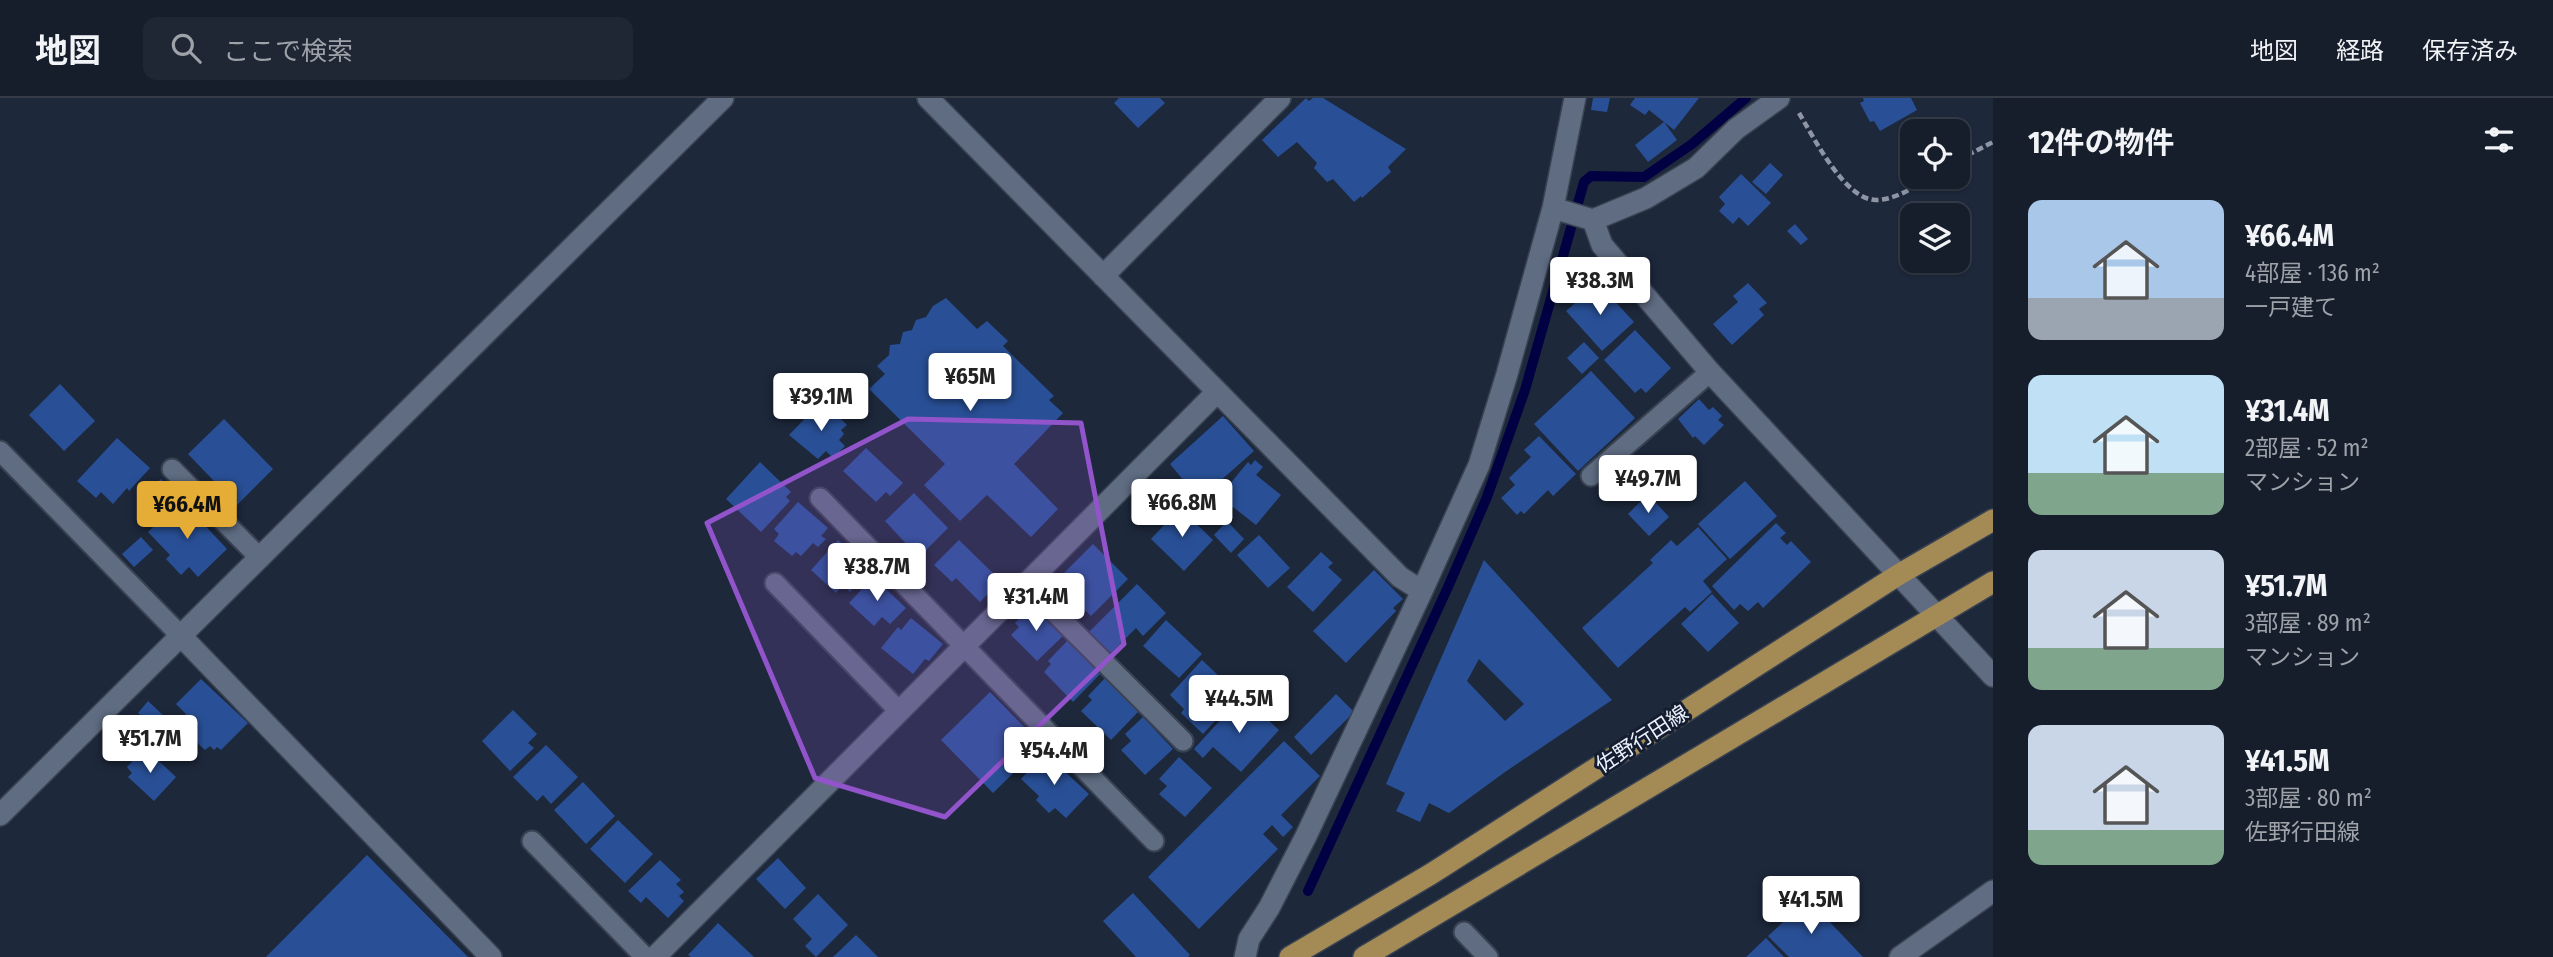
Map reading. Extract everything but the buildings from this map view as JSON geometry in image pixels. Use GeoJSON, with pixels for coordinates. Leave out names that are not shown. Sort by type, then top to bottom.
{"type":"FeatureCollection","features":[{"type":"Feature","properties":{"kind":"main road","name":"佐野行田線"},"geometry":{"type":"LineString","coordinates":[[1290,957],[1431,874],[1898,575],[1993,520]]}},
{"type":"Feature","properties":{"kind":"main road","name":"佐野行田線"},"geometry":{"type":"LineString","coordinates":[[1364,957],[1993,582]]}},
{"type":"Feature","properties":{"kind":"street"},"geometry":{"type":"LineString","coordinates":[[0,815],[723,98]]}},
{"type":"Feature","properties":{"kind":"street"},"geometry":{"type":"LineString","coordinates":[[929,98],[1400,577],[1422,591]]}},
{"type":"Feature","properties":{"kind":"street"},"geometry":{"type":"LineString","coordinates":[[1103,276],[1280,98]]}},
{"type":"Feature","properties":{"kind":"street"},"geometry":{"type":"LineString","coordinates":[[1245,957],[1249,939],[1269,908],[1306,836],[1479,465],[1553,208],[1575,98]]}},
{"type":"Feature","properties":{"kind":"street"},"geometry":{"type":"LineString","coordinates":[[1553,208],[1592,220],[1646,198],[1696,168],[1736,129],[1788,104]]}},
{"type":"Feature","properties":{"kind":"street"},"geometry":{"type":"LineString","coordinates":[[1592,220],[1602,245],[1710,372],[1993,676]]}},
{"type":"Feature","properties":{"kind":"street"},"geometry":{"type":"LineString","coordinates":[[655,957],[1217,392]]}},
{"type":"Feature","properties":{"kind":"street"},"geometry":{"type":"LineString","coordinates":[[181,636],[491,957]]}},
{"type":"Feature","properties":{"kind":"street"},"geometry":{"type":"LineString","coordinates":[[1900,957],[1993,891]]}},
{"type":"Feature","properties":{"kind":"lane"},"geometry":{"type":"LineString","coordinates":[[1591,476],[1710,372]]}},
{"type":"Feature","properties":{"kind":"lane"},"geometry":{"type":"LineString","coordinates":[[0,451],[181,636]]}},
{"type":"Feature","properties":{"kind":"lane"},"geometry":{"type":"LineString","coordinates":[[172,469],[260,558]]}},
{"type":"Feature","properties":{"kind":"lane"},"geometry":{"type":"LineString","coordinates":[[820,498],[1154,841]]}},
{"type":"Feature","properties":{"kind":"lane"},"geometry":{"type":"LineString","coordinates":[[775,583],[900,711]]}},
{"type":"Feature","properties":{"kind":"lane"},"geometry":{"type":"LineString","coordinates":[[1026,584],[1183,741]]}},
{"type":"Feature","properties":{"kind":"lane"},"geometry":{"type":"LineString","coordinates":[[532,841],[645,957]]}},
{"type":"Feature","properties":{"kind":"lane"},"geometry":{"type":"LineString","coordinates":[[1464,932],[1488,957]]}},
{"type":"Feature","properties":{"kind":"path"},"geometry":{"type":"LineString","coordinates":[[1788,104],[1846,184],[1862,197],[1877,200],[1911,189]]}},
{"type":"Feature","properties":{"kind":"path"},"geometry":{"type":"LineString","coordinates":[[1970,154],[1993,142]]}},
{"type":"Feature","properties":{"kind":"highlighted area"},"geometry":{"type":"Polygon","coordinates":[[[908,419],[1081,423],[1124,644],[945,817],[815,778],[707,523],[908,419]]]}},
{"type":"Feature","properties":{"kind":"waterway"},"geometry":{"type":"LineString","coordinates":[[1308,891],[1487,497],[1525,390],[1584,182],[1591,176],[1644,177],[1692,144],[1746,98]]}}]}
